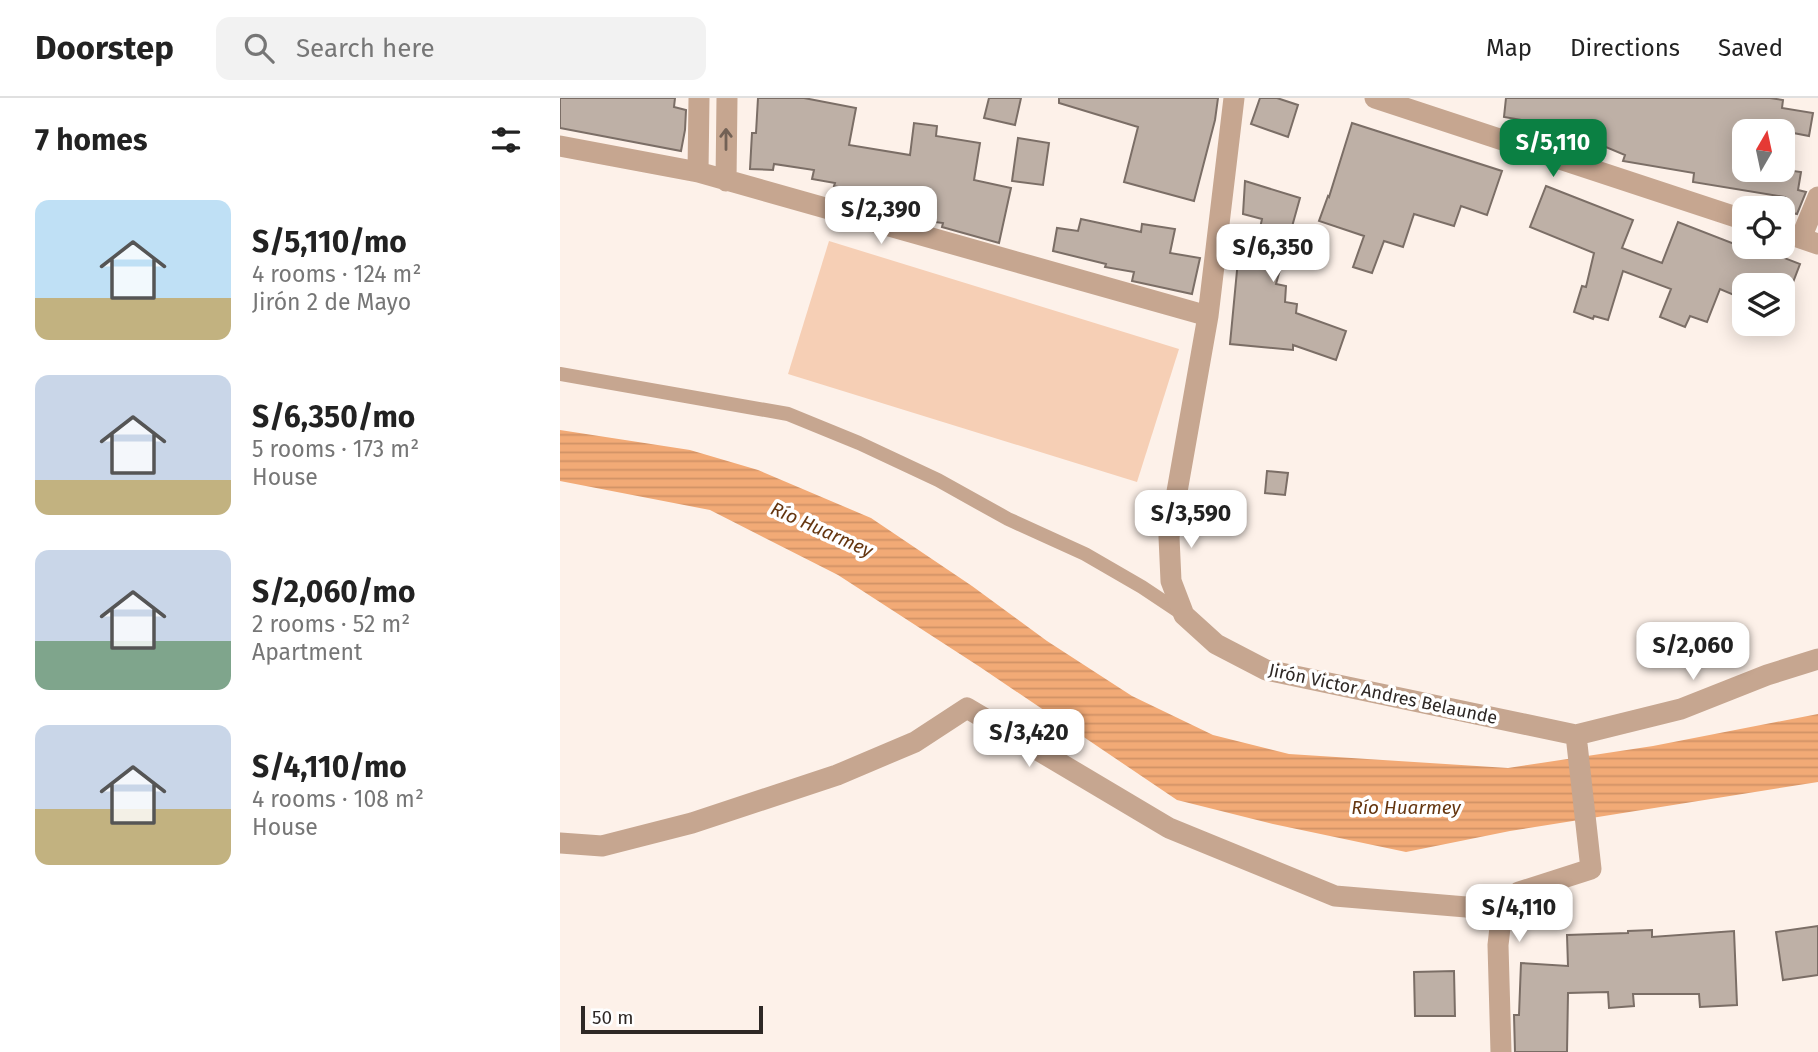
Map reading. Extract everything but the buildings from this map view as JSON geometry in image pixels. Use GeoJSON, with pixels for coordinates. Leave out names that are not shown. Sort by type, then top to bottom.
{"type":"FeatureCollection","features":[{"type":"Feature","properties":{"kind":"street"},"geometry":{"type":"LineString","coordinates":[[698,172],[699,98]]}},
{"type":"Feature","properties":{"kind":"street"},"geometry":{"type":"LineString","coordinates":[[726,181],[727,98]]}},
{"type":"Feature","properties":{"kind":"street","name":"Jirón Victor Andres Belaunde"},"geometry":{"type":"LineString","coordinates":[[1234,98],[1208,316],[1169,537],[1171,580],[1184,615],[1216,644],[1266,670],[1576,735]]}},
{"type":"Feature","properties":{"kind":"street"},"geometry":{"type":"LineString","coordinates":[[1375,98],[1732,215]]}},
{"type":"Feature","properties":{"kind":"street"},"geometry":{"type":"LineString","coordinates":[[560,146],[698,172],[1208,316]]}},
{"type":"Feature","properties":{"kind":"street"},"geometry":{"type":"LineString","coordinates":[[1801,238],[1818,197]]}},
{"type":"Feature","properties":{"kind":"street"},"geometry":{"type":"LineString","coordinates":[[1501,1052],[1498,945],[1502,910],[1519,892],[1591,869],[1576,735],[1681,709],[1767,675],[1818,659]]}},
{"type":"Feature","properties":{"kind":"street"},"geometry":{"type":"LineString","coordinates":[[560,843],[602,846],[692,823],[824,779],[915,743],[967,708],[1169,828],[1335,895],[1502,910]]}},
{"type":"Feature","properties":{"kind":"lane"},"geometry":{"type":"LineString","coordinates":[[560,374],[788,414],[938,480],[1007,519],[1085,554],[1184,615]]}},
{"type":"Feature","properties":{"kind":"shaded area"},"geometry":{"type":"Polygon","coordinates":[[[829,241],[1179,349],[1137,482],[788,374],[829,241]]]}},
{"type":"Feature","properties":{"kind":"water","name":"Río Huarmey"},"geometry":{"type":"Polygon","coordinates":[[[560,430],[690,450],[758,470],[871,518],[972,586],[1047,641],[1132,696],[1213,735],[1289,754],[1508,768],[1653,746],[1818,714],[1818,782],[1510,831],[1406,852],[1273,824],[1177,800],[838,575],[710,510],[560,481],[560,430]]]}}]}
